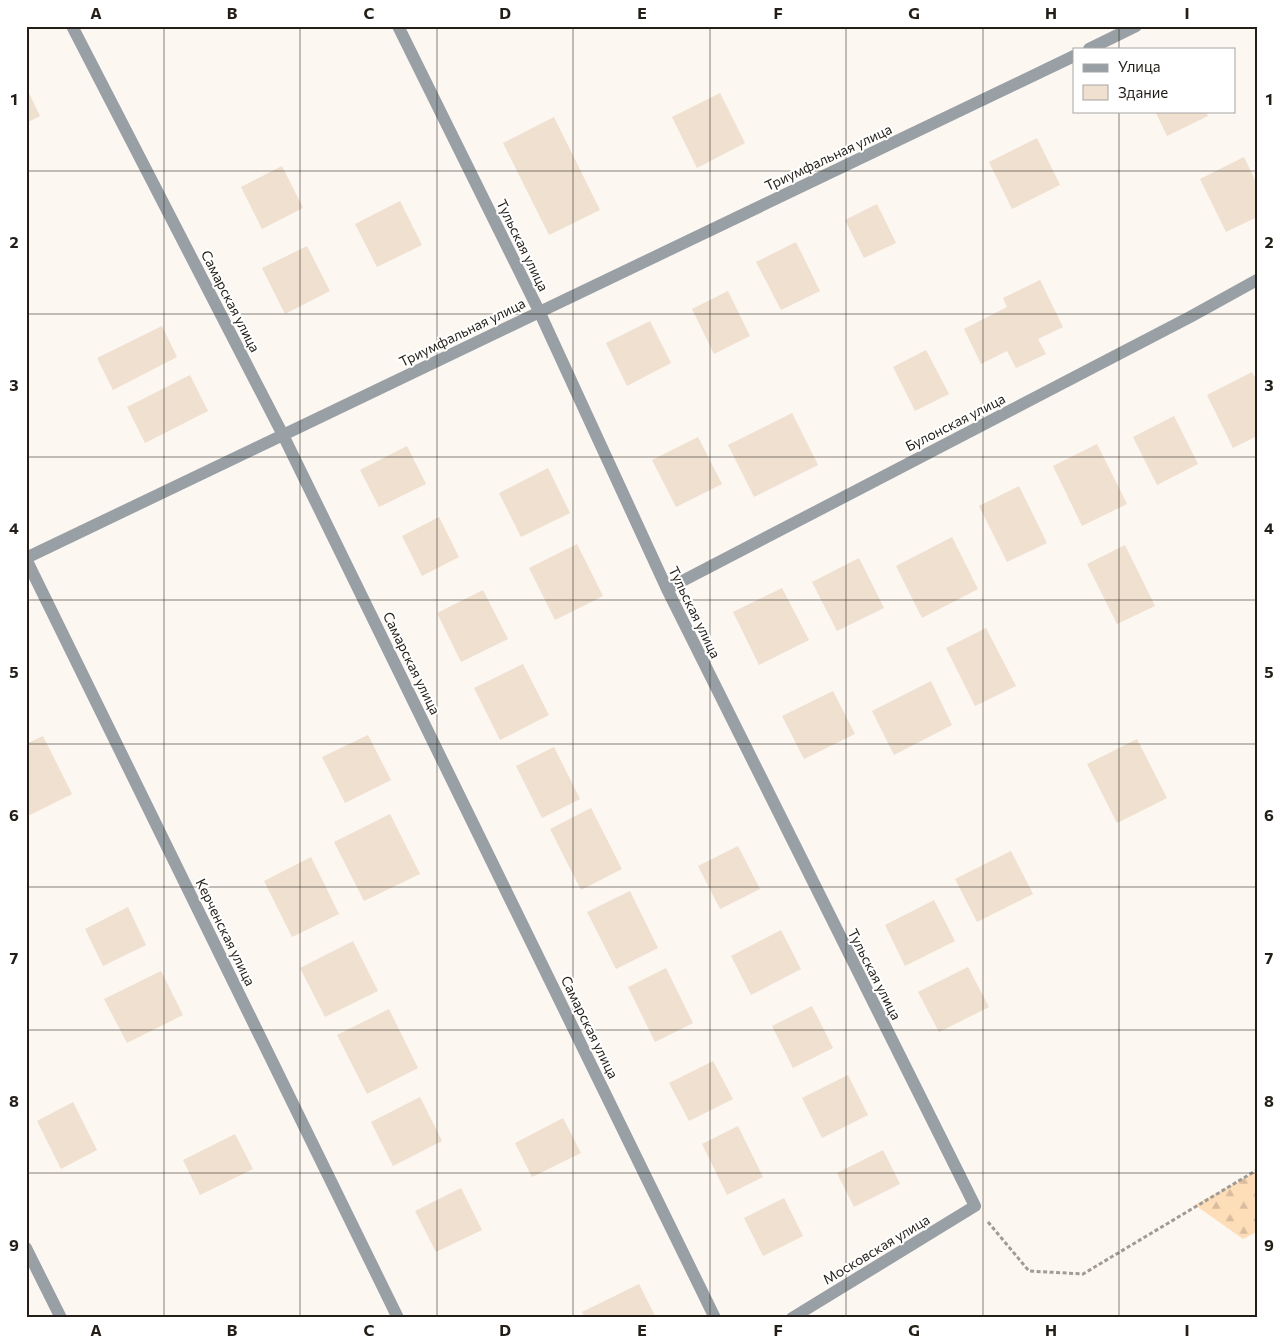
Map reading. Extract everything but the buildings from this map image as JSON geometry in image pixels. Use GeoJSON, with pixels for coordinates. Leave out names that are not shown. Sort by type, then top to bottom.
{"type":"FeatureCollection","features":[{"type":"Feature","properties":{"kind":"street","name":"Самарская улица"},"geometry":{"type":"LineString","coordinates":[[72,26],[283,435],[715,1318]]}},
{"type":"Feature","properties":{"kind":"street","name":"Тульская улица"},"geometry":{"type":"LineString","coordinates":[[398,26],[539,311],[667,589],[975,1206]]}},
{"type":"Feature","properties":{"kind":"street"},"geometry":{"type":"LineString","coordinates":[[1091,48],[1136,26]]}},
{"type":"Feature","properties":{"kind":"street","name":"Триумфальная улица"},"geometry":{"type":"LineString","coordinates":[[26,559],[539,311],[1073,56]]}},
{"type":"Feature","properties":{"kind":"street","name":"Булонская улица"},"geometry":{"type":"LineString","coordinates":[[667,589],[1190,317],[1257,280]]}},
{"type":"Feature","properties":{"kind":"street","name":"Керченская улица"},"geometry":{"type":"LineString","coordinates":[[26,559],[398,1318]]}},
{"type":"Feature","properties":{"kind":"street","name":"Московская улица"},"geometry":{"type":"LineString","coordinates":[[792,1318],[975,1206]]}},
{"type":"Feature","properties":{"kind":"street"},"geometry":{"type":"LineString","coordinates":[[26,1248],[61,1318]]}},
{"type":"Feature","properties":{"kind":"path"},"geometry":{"type":"LineString","coordinates":[[975,1206],[1029,1271],[1083,1274],[1257,1170]]}},
{"type":"Feature","properties":{"kind":"green space"},"geometry":{"type":"Polygon","coordinates":[[[1257,1171],[1257,1232],[1243,1239],[1195,1205],[1257,1171]]]}}]}
